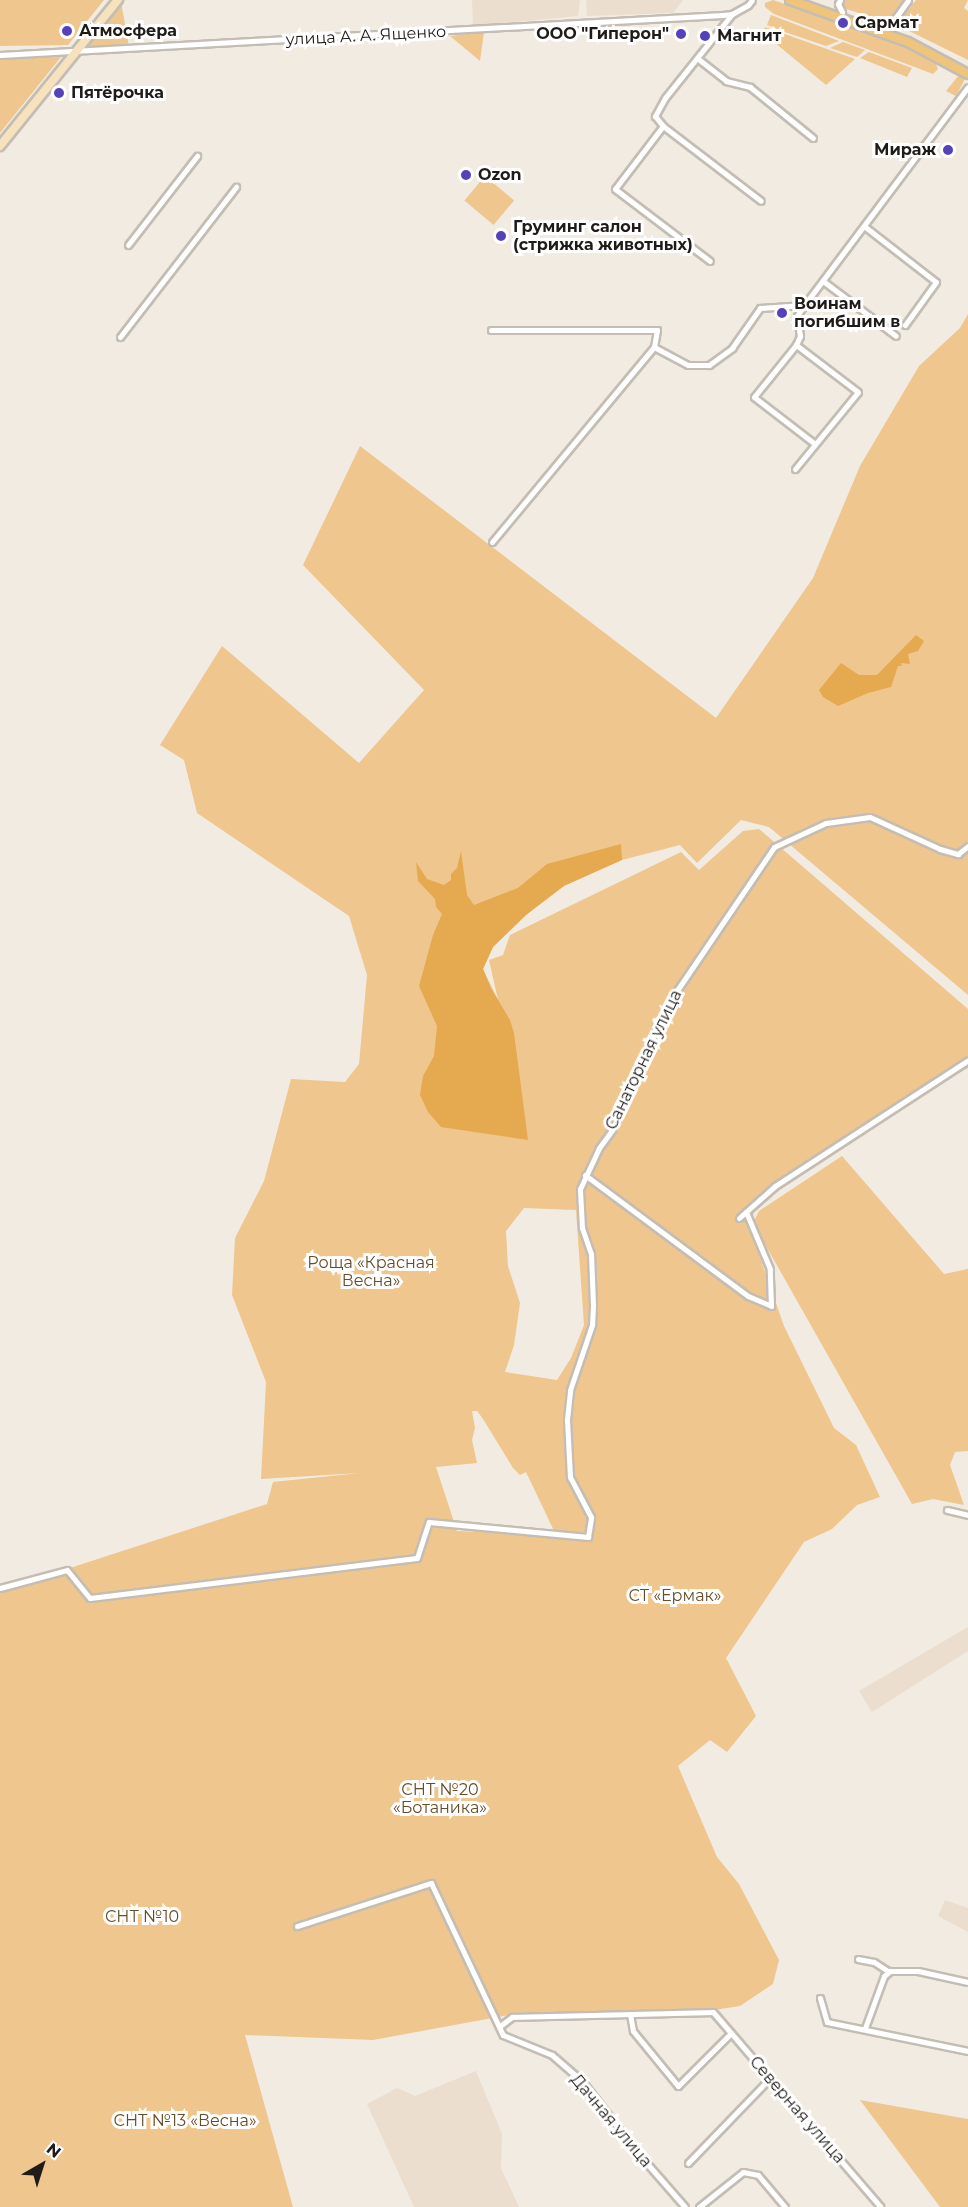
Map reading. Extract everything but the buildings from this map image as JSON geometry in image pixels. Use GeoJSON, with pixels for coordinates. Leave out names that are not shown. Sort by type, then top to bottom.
{"type":"FeatureCollection","features":[{"type":"Feature","properties":{"kind":"main road"},"geometry":{"type":"LineString","coordinates":[[0,146],[118,0]]}},
{"type":"Feature","properties":{"kind":"main road"},"geometry":{"type":"LineString","coordinates":[[790,0],[908,42],[968,74]]}},
{"type":"Feature","properties":{"kind":"main road"},"geometry":{"type":"LineString","coordinates":[[806,0],[888,28],[938,50],[968,68]]}},
{"type":"Feature","properties":{"kind":"street"},"geometry":{"type":"LineString","coordinates":[[752,0],[748,5],[732,14],[665,98],[655,116],[663,126],[761,201]]}},
{"type":"Feature","properties":{"kind":"street"},"geometry":{"type":"LineString","coordinates":[[840,0],[838,4],[842,12]]}},
{"type":"Feature","properties":{"kind":"street"},"geometry":{"type":"LineString","coordinates":[[888,28],[908,0]]}},
{"type":"Feature","properties":{"kind":"street","name":"улица А. А. Ященко"},"geometry":{"type":"LineString","coordinates":[[0,55],[74,53],[732,14]]}},
{"type":"Feature","properties":{"kind":"street"},"geometry":{"type":"LineString","coordinates":[[697,58],[726,81],[750,87],[813,138]]}},
{"type":"Feature","properties":{"kind":"street"},"geometry":{"type":"LineString","coordinates":[[815,444],[754,397],[796,345],[800,336],[797,316],[804,305],[968,87]]}},
{"type":"Feature","properties":{"kind":"street"},"geometry":{"type":"LineString","coordinates":[[663,126],[615,189],[710,261]]}},
{"type":"Feature","properties":{"kind":"street"},"geometry":{"type":"LineString","coordinates":[[128,244],[197,156]]}},
{"type":"Feature","properties":{"kind":"street"},"geometry":{"type":"LineString","coordinates":[[120,337],[236,187]]}},
{"type":"Feature","properties":{"kind":"street"},"geometry":{"type":"LineString","coordinates":[[864,226],[936,282],[905,325]]}},
{"type":"Feature","properties":{"kind":"street"},"geometry":{"type":"LineString","coordinates":[[823,280],[896,336]]}},
{"type":"Feature","properties":{"kind":"street"},"geometry":{"type":"LineString","coordinates":[[654,347],[688,365],[709,365],[732,348],[760,308],[804,305]]}},
{"type":"Feature","properties":{"kind":"street"},"geometry":{"type":"LineString","coordinates":[[491,330],[657,330],[654,347],[492,543]]}},
{"type":"Feature","properties":{"kind":"street"},"geometry":{"type":"LineString","coordinates":[[795,469],[858,392],[796,345]]}},
{"type":"Feature","properties":{"kind":"street","name":"Санаторная улица"},"geometry":{"type":"LineString","coordinates":[[0,1588],[67,1570],[90,1598],[417,1558],[429,1522],[475,1529],[588,1537],[591,1517],[570,1477],[567,1420],[570,1390],[592,1325],[591,1254],[582,1228],[580,1189],[599,1148],[612,1130],[657,1029],[678,989],[774,847],[826,823],[870,817],[940,849],[958,854],[968,846]]}},
{"type":"Feature","properties":{"kind":"street"},"geometry":{"type":"LineString","coordinates":[[739,1218],[775,1186],[968,1060]]}},
{"type":"Feature","properties":{"kind":"street"},"geometry":{"type":"LineString","coordinates":[[585,1175],[748,1296],[771,1306],[770,1269],[746,1212]]}},
{"type":"Feature","properties":{"kind":"street"},"geometry":{"type":"LineString","coordinates":[[947,1510],[968,1515]]}},
{"type":"Feature","properties":{"kind":"street"},"geometry":{"type":"LineString","coordinates":[[297,1926],[431,1883],[500,2026],[512,2018],[630,2014],[633,2031],[678,2086],[731,2033]]}},
{"type":"Feature","properties":{"kind":"street"},"geometry":{"type":"LineString","coordinates":[[858,1959],[874,1962],[888,1971],[918,1971],[968,1982]]}},
{"type":"Feature","properties":{"kind":"street"},"geometry":{"type":"LineString","coordinates":[[865,2028],[884,1976],[892,1970]]}},
{"type":"Feature","properties":{"kind":"street"},"geometry":{"type":"LineString","coordinates":[[820,1998],[827,2022],[968,2051]]}},
{"type":"Feature","properties":{"kind":"street","name":"Северная улица"},"geometry":{"type":"LineString","coordinates":[[630,2014],[713,2012],[878,2206]]}},
{"type":"Feature","properties":{"kind":"street","name":"Дачная улица"},"geometry":{"type":"LineString","coordinates":[[500,2026],[503,2035],[512,2041],[552,2055],[582,2081],[637,2152],[685,2207]]}},
{"type":"Feature","properties":{"kind":"street"},"geometry":{"type":"LineString","coordinates":[[688,2163],[770,2078]]}},
{"type":"Feature","properties":{"kind":"street"},"geometry":{"type":"LineString","coordinates":[[699,2207],[743,2172],[758,2175],[785,2207]]}},
{"type":"Feature","properties":{"kind":"shaded area"},"geometry":{"type":"Polygon","coordinates":[[[472,0],[580,0],[578,16],[473,26],[472,0]]]}},
{"type":"Feature","properties":{"kind":"shaded area"},"geometry":{"type":"Polygon","coordinates":[[[586,0],[683,0],[673,13],[587,16],[586,0]]]}},
{"type":"Feature","properties":{"kind":"shaded area"},"geometry":{"type":"Polygon","coordinates":[[[916,635],[924,641],[918,651],[908,654],[910,664],[901,663],[902,666],[898,666],[891,687],[868,693],[838,706],[823,697],[819,690],[841,663],[859,675],[877,675],[916,635]]]}},
{"type":"Feature","properties":{"kind":"shaded area"},"geometry":{"type":"Polygon","coordinates":[[[621,844],[622,860],[564,886],[526,915],[493,947],[483,969],[491,988],[510,1020],[514,1033],[528,1140],[441,1127],[428,1112],[420,1095],[423,1076],[434,1056],[437,1026],[419,986],[433,935],[442,914],[436,907],[435,899],[418,881],[416,862],[427,879],[444,885],[451,880],[451,874],[457,868],[461,851],[467,895],[474,905],[518,888],[547,864],[621,844]]]}},
{"type":"Feature","properties":{"kind":"shaded area"},"geometry":{"type":"Polygon","coordinates":[[[968,1627],[968,1651],[872,1712],[859,1691],[968,1627]]]}},
{"type":"Feature","properties":{"kind":"shaded area"},"geometry":{"type":"Polygon","coordinates":[[[945,1900],[968,1908],[968,1932],[938,1916],[945,1900]]]}},
{"type":"Feature","properties":{"kind":"shaded area"},"geometry":{"type":"Polygon","coordinates":[[[476,2071],[502,2134],[501,2168],[519,2207],[414,2207],[367,2104],[397,2088],[415,2096],[476,2071]]]}},
{"type":"Feature","properties":{"kind":"green space"},"geometry":{"type":"Polygon","coordinates":[[[0,0],[104,0],[68,45],[0,46],[0,0]]]}},
{"type":"Feature","properties":{"kind":"green space"},"geometry":{"type":"Polygon","coordinates":[[[773,0],[918,50],[934,59],[938,69],[933,74],[774,14],[765,7],[765,3],[773,0]]]}},
{"type":"Feature","properties":{"kind":"green space"},"geometry":{"type":"Polygon","coordinates":[[[836,0],[904,0],[887,22],[834,5],[836,0]]]}},
{"type":"Feature","properties":{"kind":"green space"},"geometry":{"type":"Polygon","coordinates":[[[916,0],[968,0],[964,8],[968,11],[968,60],[897,25],[916,0]]]}},
{"type":"Feature","properties":{"kind":"green space"},"geometry":{"type":"Polygon","coordinates":[[[121,2],[129,46],[93,49],[89,46],[89,39],[121,2]]]}},
{"type":"Feature","properties":{"kind":"green space"},"geometry":{"type":"Polygon","coordinates":[[[771,15],[839,41],[826,46],[782,31],[767,25],[771,15]]]}},
{"type":"Feature","properties":{"kind":"green space"},"geometry":{"type":"Polygon","coordinates":[[[765,27],[855,59],[826,85],[763,33],[765,27]]]}},
{"type":"Feature","properties":{"kind":"green space"},"geometry":{"type":"Polygon","coordinates":[[[484,32],[480,61],[450,36],[484,32]]]}},
{"type":"Feature","properties":{"kind":"green space"},"geometry":{"type":"Polygon","coordinates":[[[843,42],[865,50],[857,57],[830,48],[843,42]]]}},
{"type":"Feature","properties":{"kind":"green space"},"geometry":{"type":"Polygon","coordinates":[[[869,52],[912,68],[907,77],[860,58],[869,52]]]}},
{"type":"Feature","properties":{"kind":"green space"},"geometry":{"type":"Polygon","coordinates":[[[61,57],[0,133],[0,59],[61,57]]]}},
{"type":"Feature","properties":{"kind":"green space"},"geometry":{"type":"Polygon","coordinates":[[[959,75],[964,77],[964,81],[956,96],[946,91],[959,75]]]}},
{"type":"Feature","properties":{"kind":"green space"},"geometry":{"type":"Polygon","coordinates":[[[485,176],[514,200],[494,225],[464,201],[485,176]]]}},
{"type":"Feature","properties":{"kind":"green space"},"geometry":{"type":"Polygon","coordinates":[[[968,314],[968,995],[769,827],[741,820],[697,863],[680,845],[622,860],[564,885],[526,915],[493,947],[483,969],[498,1000],[489,960],[503,955],[510,935],[681,852],[699,870],[743,831],[759,829],[968,1009],[968,1068],[926,1088],[760,1194],[749,1226],[784,1326],[834,1428],[856,1445],[880,1497],[857,1505],[832,1529],[804,1542],[726,1658],[756,1716],[727,1752],[710,1740],[678,1766],[717,1857],[739,1884],[779,1960],[773,1984],[740,2006],[707,2011],[548,2019],[525,2012],[373,2040],[245,2035],[293,2207],[0,2207],[0,1586],[70,1568],[267,1504],[273,1482],[360,1473],[261,1479],[266,1382],[232,1295],[235,1238],[264,1181],[291,1079],[345,1082],[359,1064],[367,975],[349,916],[197,813],[184,760],[160,745],[222,646],[359,763],[424,690],[303,565],[360,446],[716,718],[813,578],[860,466],[919,366],[960,328],[968,314]],[[524,1208],[506,1231],[508,1266],[520,1303],[514,1345],[505,1372],[557,1380],[571,1358],[584,1325],[576,1210],[524,1208]],[[472,1411],[475,1428],[472,1440],[477,1463],[436,1467],[457,1531],[556,1535],[526,1472],[520,1475],[513,1468],[483,1419],[477,1411],[472,1411]]]}},
{"type":"Feature","properties":{"kind":"green space"},"geometry":{"type":"Polygon","coordinates":[[[842,1156],[944,1274],[968,1269],[968,1451],[955,1452],[950,1465],[964,1505],[933,1499],[912,1504],[753,1223],[759,1211],[842,1156]]]}},
{"type":"Feature","properties":{"kind":"green space"},"geometry":{"type":"Polygon","coordinates":[[[860,2100],[968,2119],[968,2207],[940,2207],[860,2100]]]}},
{"type":"Feature","properties":{"kind":"place","name":"Сармат"},"geometry":{"type":"Point","coordinates":[843,23]}},
{"type":"Feature","properties":{"kind":"place","name":"Атмосфера"},"geometry":{"type":"Point","coordinates":[67,31]}},
{"type":"Feature","properties":{"kind":"place","name":"ООО \"Гиперон\""},"geometry":{"type":"Point","coordinates":[681,34]}},
{"type":"Feature","properties":{"kind":"place","name":"Магнит"},"geometry":{"type":"Point","coordinates":[705,36]}},
{"type":"Feature","properties":{"kind":"place","name":"Пятёрочка"},"geometry":{"type":"Point","coordinates":[59,93]}},
{"type":"Feature","properties":{"kind":"place","name":"Мираж"},"geometry":{"type":"Point","coordinates":[948,150]}},
{"type":"Feature","properties":{"kind":"place","name":"Ozon"},"geometry":{"type":"Point","coordinates":[466,175]}},
{"type":"Feature","properties":{"kind":"place","name":"Груминг салон (стрижка животных)"},"geometry":{"type":"Point","coordinates":[501,236]}},
{"type":"Feature","properties":{"kind":"place","name":"Воинам погибшим в"},"geometry":{"type":"Point","coordinates":[782,313]}},
{"type":"Feature","properties":{"kind":"park label","name":"Роща «Красная Весна»"},"geometry":{"type":"Point","coordinates":[371,1272]}},
{"type":"Feature","properties":{"kind":"park label","name":"СТ «Ермак»"},"geometry":{"type":"Point","coordinates":[675,1596]}},
{"type":"Feature","properties":{"kind":"park label","name":"СНТ №20 «Ботаника»"},"geometry":{"type":"Point","coordinates":[440,1799]}},
{"type":"Feature","properties":{"kind":"park label","name":"СНТ №10"},"geometry":{"type":"Point","coordinates":[142,1917]}},
{"type":"Feature","properties":{"kind":"park label","name":"СНТ №13 «Весна»"},"geometry":{"type":"Point","coordinates":[185,2121]}}]}
